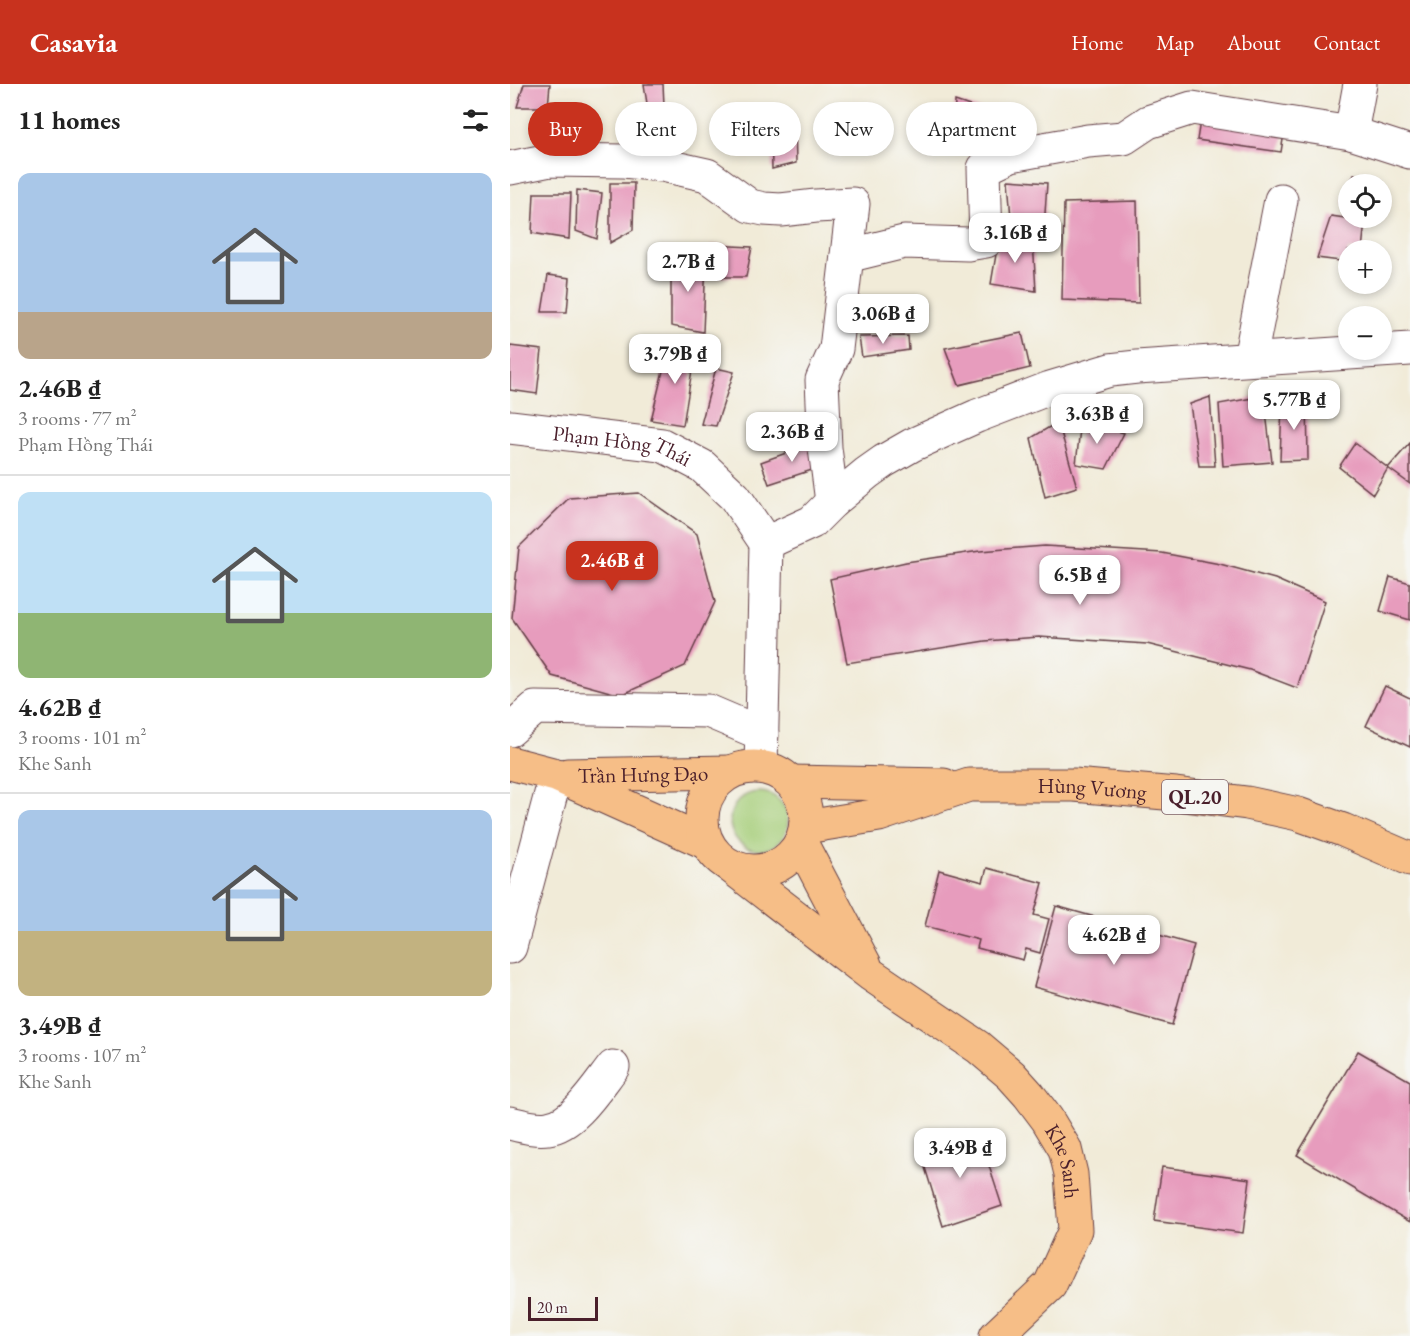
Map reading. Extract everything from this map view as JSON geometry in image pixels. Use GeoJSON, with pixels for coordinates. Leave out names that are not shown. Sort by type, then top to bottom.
{"type":"FeatureCollection","features":[{"type":"Feature","properties":{"kind":"main road","name":"Trần Hưng Đạo"},"geometry":{"type":"LineString","coordinates":[[510,763],[556,775],[707,843]]}},
{"type":"Feature","properties":{"kind":"main road"},"geometry":{"type":"LineString","coordinates":[[761,767],[745,767],[729,772],[716,782],[706,795],[702,811],[702,828],[707,843],[717,857],[730,866],[746,871],[763,871],[778,866],[791,856],[804,835],[806,810],[801,795],[792,782]]}},
{"type":"Feature","properties":{"kind":"main road","name":"QL.20"},"geometry":{"type":"LineString","coordinates":[[761,767],[777,772],[792,782],[969,785]]}},
{"type":"Feature","properties":{"kind":"main road","name":"Trần Hưng Đạo"},"geometry":{"type":"LineString","coordinates":[[556,775],[729,772]]}},
{"type":"Feature","properties":{"kind":"main road","name":"Hùng Vương"},"geometry":{"type":"LineString","coordinates":[[804,835],[969,785],[1074,785],[1247,803],[1298,814],[1344,830],[1410,859]]}},
{"type":"Feature","properties":{"kind":"main road","name":"Khe Sanh"},"geometry":{"type":"LineString","coordinates":[[804,835],[870,974]]}},
{"type":"Feature","properties":{"kind":"main road","name":"Khe Sanh"},"geometry":{"type":"LineString","coordinates":[[730,866],[870,974],[978,1047],[1011,1074],[1047,1119],[1065,1149],[1071,1174],[1076,1230],[1050,1285],[996,1336]]}},
{"type":"Feature","properties":{"kind":"street"},"geometry":{"type":"LineString","coordinates":[[1351,133],[1360,84]]}},
{"type":"Feature","properties":{"kind":"street"},"geometry":{"type":"LineString","coordinates":[[847,256],[904,242],[968,244],[986,241],[984,168],[1011,155],[1088,141],[1124,138],[1148,122],[1192,108],[1351,133],[1410,152]]}},
{"type":"Feature","properties":{"kind":"street"},"geometry":{"type":"LineString","coordinates":[[510,168],[550,160],[624,161],[662,165],[707,176],[750,206],[764,209],[782,210],[853,204],[836,350],[822,380],[825,448],[832,502]]}},
{"type":"Feature","properties":{"kind":"street"},"geometry":{"type":"LineString","coordinates":[[1250,359],[1281,200]]}},
{"type":"Feature","properties":{"kind":"street"},"geometry":{"type":"LineString","coordinates":[[761,767],[766,543],[812,522],[832,502],[884,461],[912,445],[977,416],[1050,388],[1110,370],[1410,349]]}},
{"type":"Feature","properties":{"kind":"street","name":"Phạm Hồng Thái"},"geometry":{"type":"LineString","coordinates":[[510,427],[662,445],[702,466],[735,497],[766,543]]}},
{"type":"Feature","properties":{"kind":"street"},"geometry":{"type":"LineString","coordinates":[[510,730],[535,708],[708,711],[762,734]]}},
{"type":"Feature","properties":{"kind":"street"},"geometry":{"type":"LineString","coordinates":[[510,947],[556,775]]}},
{"type":"Feature","properties":{"kind":"street"},"geometry":{"type":"LineString","coordinates":[[510,1123],[549,1128],[572,1117],[613,1067]]}},
{"type":"Feature","properties":{"kind":"green space"},"geometry":{"type":"Polygon","coordinates":[[[759,792],[775,797],[783,805],[788,821],[783,837],[775,845],[759,850],[743,845],[735,837],[730,821],[735,805],[743,797],[759,792]]]}},
{"type":"Feature","properties":{"kind":"building"},"geometry":{"type":"Polygon","coordinates":[[[524,84],[550,84],[548,102],[528,102],[528,107],[517,107],[524,84]]]}},
{"type":"Feature","properties":{"kind":"building"},"geometry":{"type":"Polygon","coordinates":[[[644,84],[663,84],[664,102],[647,102],[644,84]]]}},
{"type":"Feature","properties":{"kind":"building"},"geometry":{"type":"Polygon","coordinates":[[[1200,121],[1284,133],[1281,152],[1197,140],[1200,121]]]}},
{"type":"Feature","properties":{"kind":"building"},"geometry":{"type":"Polygon","coordinates":[[[772,156],[796,156],[796,163],[772,169],[772,156]]]}},
{"type":"Feature","properties":{"kind":"building"},"geometry":{"type":"Polygon","coordinates":[[[1008,180],[1047,183],[1044,229],[1012,231],[1008,180]]]}},
{"type":"Feature","properties":{"kind":"building"},"geometry":{"type":"Polygon","coordinates":[[[610,183],[634,183],[633,230],[610,243],[610,183]]]}},
{"type":"Feature","properties":{"kind":"building"},"geometry":{"type":"Polygon","coordinates":[[[577,190],[602,193],[597,239],[576,231],[577,190]]]}},
{"type":"Feature","properties":{"kind":"building"},"geometry":{"type":"Polygon","coordinates":[[[534,193],[571,193],[569,239],[532,233],[534,193]]]}},
{"type":"Feature","properties":{"kind":"building"},"geometry":{"type":"Polygon","coordinates":[[[1137,201],[1139,303],[1062,300],[1064,203],[1137,201]]]}},
{"type":"Feature","properties":{"kind":"building"},"geometry":{"type":"Polygon","coordinates":[[[1331,216],[1338,217],[1338,228],[1364,228],[1363,240],[1338,240],[1338,261],[1317,258],[1331,216]]]}},
{"type":"Feature","properties":{"kind":"building"},"geometry":{"type":"Polygon","coordinates":[[[999,237],[1033,240],[1036,291],[991,284],[999,237]]]}},
{"type":"Feature","properties":{"kind":"building"},"geometry":{"type":"Polygon","coordinates":[[[710,245],[752,247],[746,277],[715,277],[710,245]]]}},
{"type":"Feature","properties":{"kind":"building"},"geometry":{"type":"Polygon","coordinates":[[[671,256],[706,260],[703,332],[671,326],[671,256]]]}},
{"type":"Feature","properties":{"kind":"building"},"geometry":{"type":"Polygon","coordinates":[[[548,275],[570,278],[567,312],[542,312],[548,275]]]}},
{"type":"Feature","properties":{"kind":"building"},"geometry":{"type":"Polygon","coordinates":[[[1022,333],[1030,368],[959,385],[945,348],[1022,333]]]}},
{"type":"Feature","properties":{"kind":"building"},"geometry":{"type":"Polygon","coordinates":[[[908,336],[909,350],[862,357],[859,337],[908,336]]]}},
{"type":"Feature","properties":{"kind":"building"},"geometry":{"type":"Polygon","coordinates":[[[670,342],[696,346],[683,425],[651,420],[670,342]]]}},
{"type":"Feature","properties":{"kind":"building"},"geometry":{"type":"Polygon","coordinates":[[[510,346],[542,350],[537,394],[510,390],[510,346]]]}},
{"type":"Feature","properties":{"kind":"building"},"geometry":{"type":"Polygon","coordinates":[[[716,368],[734,372],[716,426],[701,424],[716,368]]]}},
{"type":"Feature","properties":{"kind":"building"},"geometry":{"type":"Polygon","coordinates":[[[1264,396],[1272,462],[1223,466],[1219,404],[1264,396]]]}},
{"type":"Feature","properties":{"kind":"building"},"geometry":{"type":"Polygon","coordinates":[[[1210,397],[1215,466],[1199,466],[1190,404],[1210,397]]]}},
{"type":"Feature","properties":{"kind":"building"},"geometry":{"type":"Polygon","coordinates":[[[1307,399],[1308,460],[1280,461],[1282,403],[1307,399]]]}},
{"type":"Feature","properties":{"kind":"building"},"geometry":{"type":"Polygon","coordinates":[[[1081,420],[1124,433],[1106,469],[1076,464],[1081,420]]]}},
{"type":"Feature","properties":{"kind":"building"},"geometry":{"type":"Polygon","coordinates":[[[1058,422],[1077,487],[1045,497],[1031,438],[1058,422]]]}},
{"type":"Feature","properties":{"kind":"building"},"geometry":{"type":"Polygon","coordinates":[[[817,442],[821,467],[769,484],[761,462],[817,442]]]}},
{"type":"Feature","properties":{"kind":"building"},"geometry":{"type":"Polygon","coordinates":[[[1355,443],[1388,468],[1373,494],[1339,467],[1355,443]]]}},
{"type":"Feature","properties":{"kind":"building"},"geometry":{"type":"Polygon","coordinates":[[[1410,443],[1410,484],[1388,468],[1410,443]]]}},
{"type":"Feature","properties":{"kind":"building"},"geometry":{"type":"Polygon","coordinates":[[[639,493],[697,534],[715,602],[685,666],[621,695],[552,676],[512,618],[519,547],[569,498],[639,493]]]}},
{"type":"Feature","properties":{"kind":"building"},"geometry":{"type":"Polygon","coordinates":[[[1045,546],[1162,553],[1220,564],[1275,579],[1325,601],[1297,688],[1250,670],[1147,644],[1039,637],[985,641],[847,663],[830,579],[906,562],[980,551],[1045,546]]]}},
{"type":"Feature","properties":{"kind":"building"},"geometry":{"type":"Polygon","coordinates":[[[1390,577],[1410,583],[1410,620],[1380,611],[1390,577]]]}},
{"type":"Feature","properties":{"kind":"building"},"geometry":{"type":"Polygon","coordinates":[[[1385,686],[1410,698],[1410,747],[1366,726],[1385,686]]]}},
{"type":"Feature","properties":{"kind":"building"},"geometry":{"type":"Polygon","coordinates":[[[987,868],[1043,883],[1034,915],[1049,919],[1040,953],[1026,949],[1023,960],[977,948],[979,940],[925,926],[939,870],[983,882],[987,868]]]}},
{"type":"Feature","properties":{"kind":"building"},"geometry":{"type":"Polygon","coordinates":[[[1056,906],[1194,945],[1172,1025],[1034,987],[1056,906]]]}},
{"type":"Feature","properties":{"kind":"building"},"geometry":{"type":"Polygon","coordinates":[[[1358,1051],[1410,1081],[1410,1222],[1297,1155],[1358,1051]]]}},
{"type":"Feature","properties":{"kind":"building"},"geometry":{"type":"Polygon","coordinates":[[[979,1135],[1002,1206],[943,1226],[919,1148],[979,1135]]]}},
{"type":"Feature","properties":{"kind":"building"},"geometry":{"type":"Polygon","coordinates":[[[1162,1167],[1250,1179],[1243,1233],[1154,1221],[1162,1167]]]}}]}
